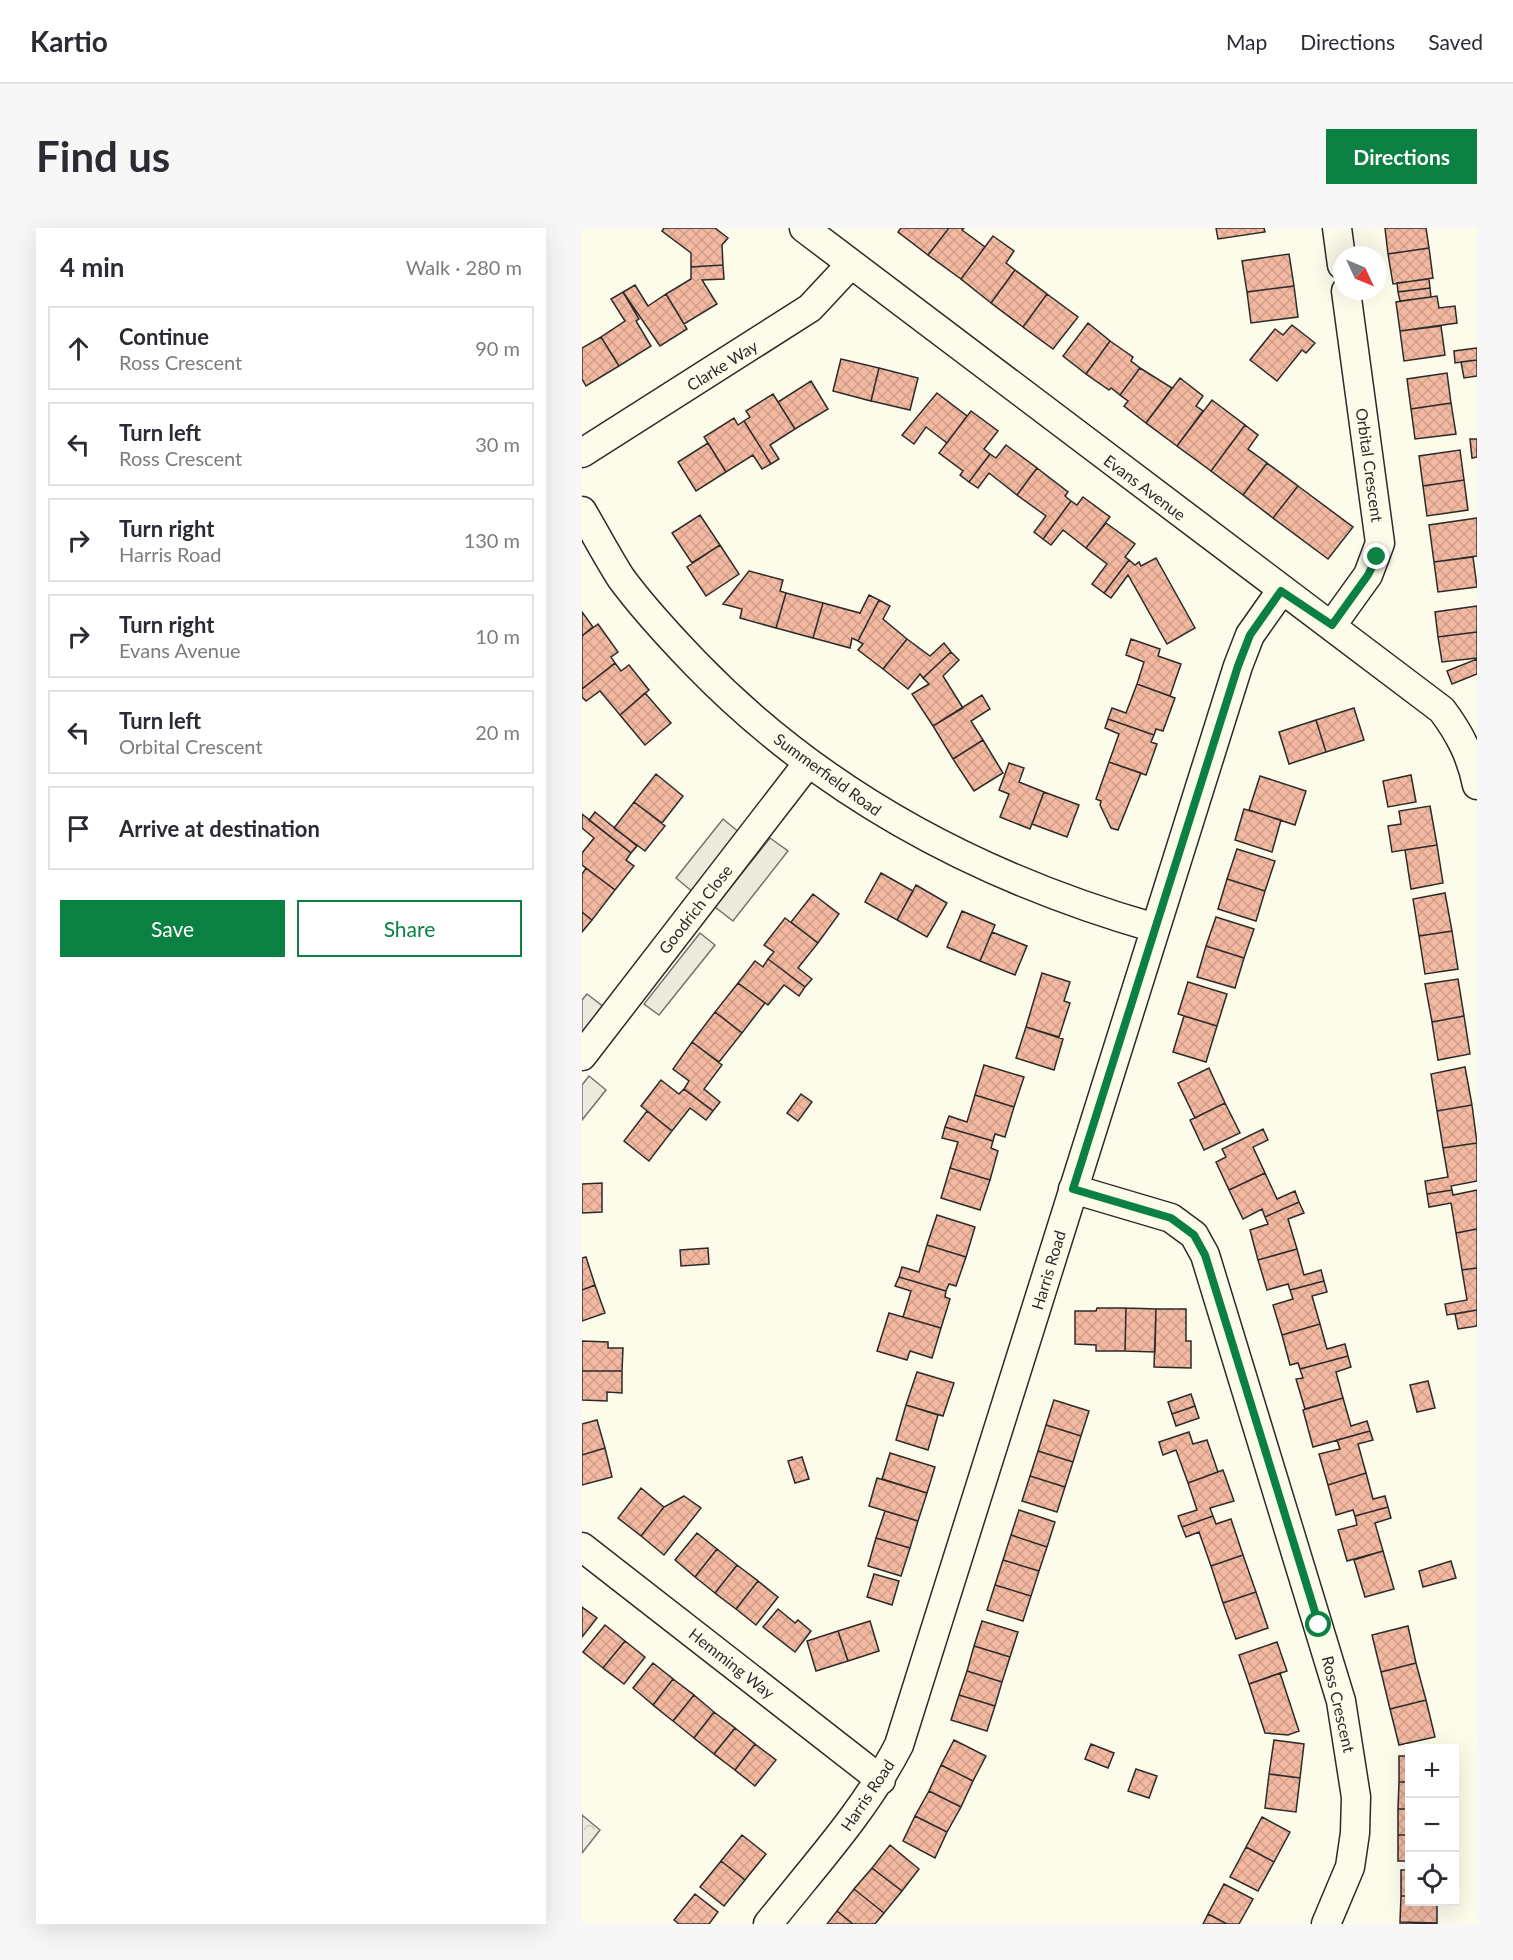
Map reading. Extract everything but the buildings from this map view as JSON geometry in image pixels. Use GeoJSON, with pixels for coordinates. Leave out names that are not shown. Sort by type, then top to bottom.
{"type":"FeatureCollection","features":[{"type":"Feature","properties":{"kind":"street","name":"Evans Avenue"},"geometry":{"type":"LineString","coordinates":[[804,228],[1281,591],[1332,625],[1442,710],[1456,729],[1471,758],[1477,785]]}},
{"type":"Feature","properties":{"kind":"street"},"geometry":{"type":"LineString","coordinates":[[1337,228],[1339,246]]}},
{"type":"Feature","properties":{"kind":"street","name":"Clarke Way"},"geometry":{"type":"LineString","coordinates":[[582,453],[810,308],[851,264]]}},
{"type":"Feature","properties":{"kind":"street","name":"Orbital Crescent"},"geometry":{"type":"LineString","coordinates":[[1332,625],[1368,575],[1380,543],[1347,300]]}},
{"type":"Feature","properties":{"kind":"street","name":"Summerfield Road"},"geometry":{"type":"LineString","coordinates":[[582,511],[622,578],[672,639],[723,691],[808,763],[868,805],[1002,874],[1061,899],[1155,928]]}},
{"type":"Feature","properties":{"kind":"street","name":"Harris Road"},"geometry":{"type":"LineString","coordinates":[[768,1924],[881,1780],[899,1745],[1238,666],[1250,635],[1281,591]]}},
{"type":"Feature","properties":{"kind":"street","name":"Goodrich Close"},"geometry":{"type":"LineString","coordinates":[[582,1056],[808,763]]}},
{"type":"Feature","properties":{"kind":"street","name":"Ross Crescent"},"geometry":{"type":"LineString","coordinates":[[1073,1189],[1171,1218],[1194,1235],[1205,1255],[1341,1701],[1356,1797],[1354,1833],[1350,1867],[1326,1924]]}},
{"type":"Feature","properties":{"kind":"street","name":"Hemming Way"},"geometry":{"type":"LineString","coordinates":[[582,1547],[881,1780]]}},
{"type":"Feature","properties":{"kind":"green space"},"geometry":{"type":"Polygon","coordinates":[[[582,1815],[600,1830],[582,1853],[582,1815]]]}},
{"type":"Feature","properties":{"kind":"shaded area"},"geometry":{"type":"Polygon","coordinates":[[[723,819],[740,833],[694,893],[676,878],[723,819]]]}},
{"type":"Feature","properties":{"kind":"shaded area"},"geometry":{"type":"Polygon","coordinates":[[[770,838],[788,851],[733,921],[715,907],[770,838]]]}},
{"type":"Feature","properties":{"kind":"shaded area"},"geometry":{"type":"Polygon","coordinates":[[[700,933],[715,945],[659,1015],[644,1004],[700,933]]]}},
{"type":"Feature","properties":{"kind":"shaded area"},"geometry":{"type":"Polygon","coordinates":[[[587,994],[605,1008],[582,1037],[582,1000],[587,994]]]}},
{"type":"Feature","properties":{"kind":"shaded area"},"geometry":{"type":"Polygon","coordinates":[[[589,1076],[606,1090],[582,1120],[582,1085],[589,1076]]]}},
{"type":"Feature","properties":{"kind":"route"},"geometry":{"type":"LineString","coordinates":[[1319,1625],[1205,1255],[1194,1235],[1185,1226],[1171,1218],[1073,1189],[1238,666],[1250,635],[1281,591],[1332,625],[1368,575],[1377,557]]}}]}
